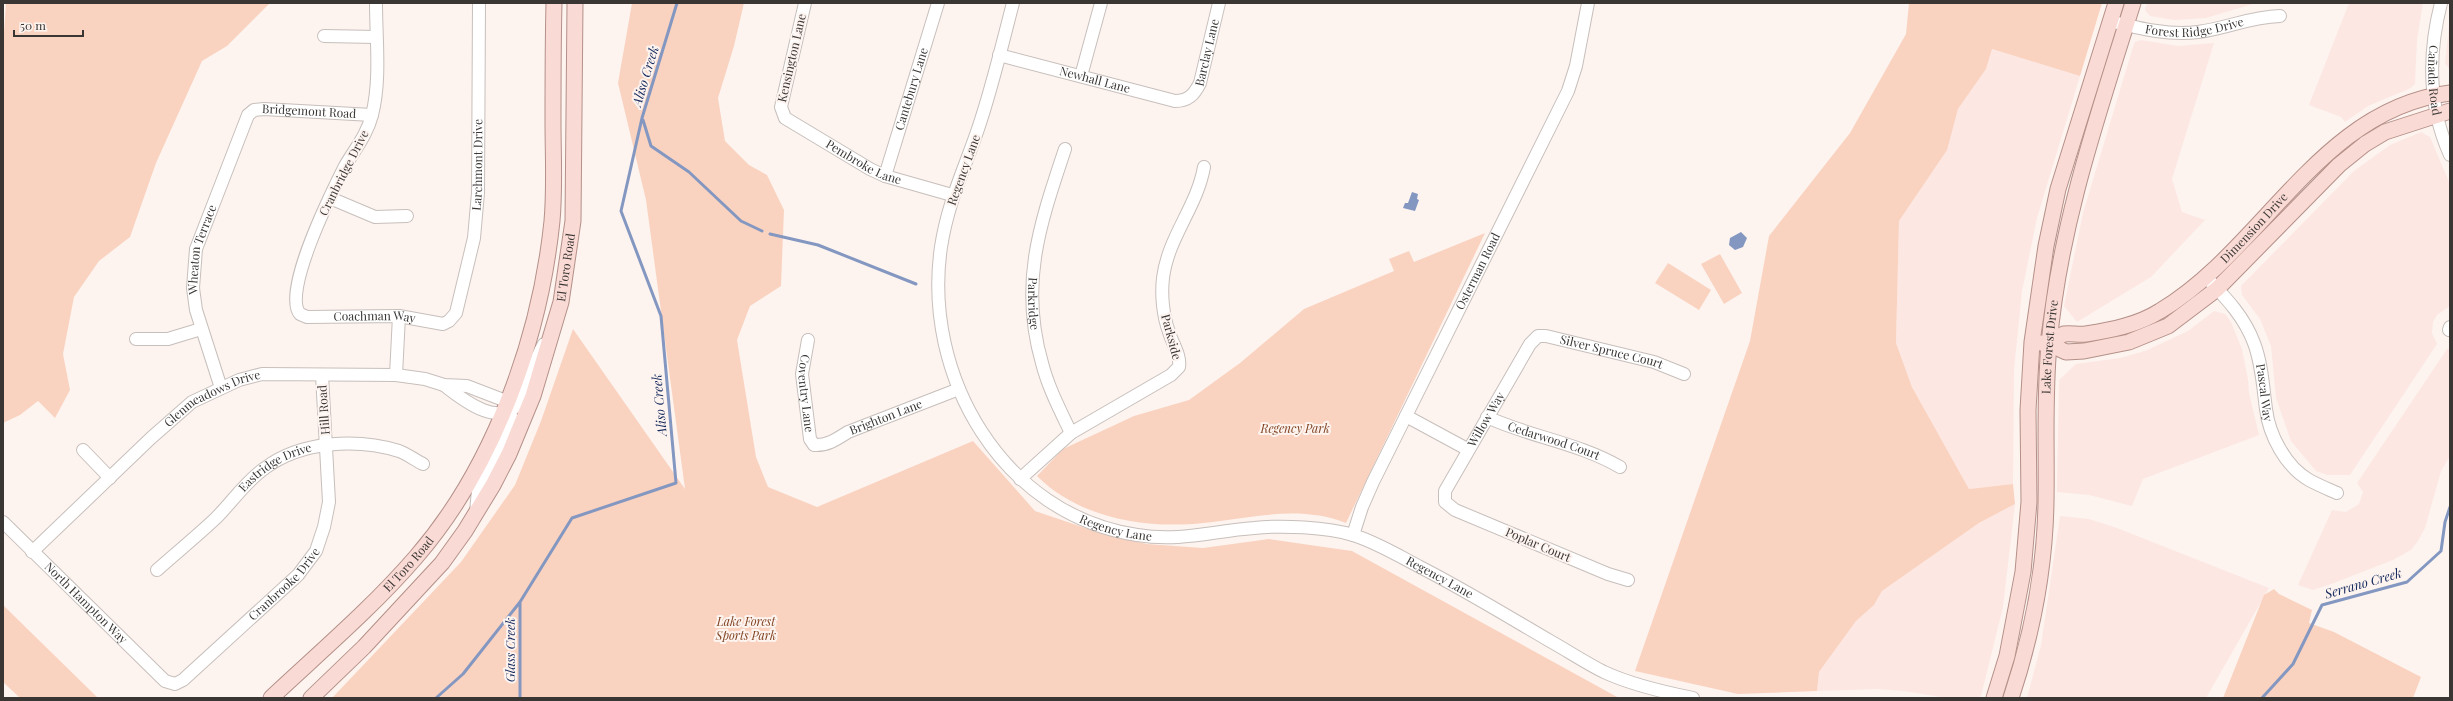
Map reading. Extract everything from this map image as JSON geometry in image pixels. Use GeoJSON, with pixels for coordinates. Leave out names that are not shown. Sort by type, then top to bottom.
{"type":"FeatureCollection","features":[{"type":"Feature","properties":{"kind":"main road","name":"El Toro Road"},"geometry":{"type":"LineString","coordinates":[[271,698],[373,603],[417,557],[454,508],[486,451],[506,408],[524,358],[538,308],[546,267],[552,218],[554,3]]}},
{"type":"Feature","properties":{"kind":"main road","name":"El Toro Road"},"geometry":{"type":"LineString","coordinates":[[310,698],[364,647],[442,563],[476,514],[509,454],[534,396],[561,302],[573,221],[575,3]]}},
{"type":"Feature","properties":{"kind":"main road","name":"Lake Forest Drive"},"geometry":{"type":"LineString","coordinates":[[1994,698],[2007,656],[2023,572],[2029,502],[2028,410],[2032,342],[2046,246],[2058,189],[2116,3]]}},
{"type":"Feature","properties":{"kind":"main road","name":"Lake Forest Drive"},"geometry":{"type":"LineString","coordinates":[[2012,698],[2024,660],[2040,574],[2046,504],[2044,412],[2049,344],[2063,249],[2075,193],[2133,3]]}},
{"type":"Feature","properties":{"kind":"main road","name":"Dimension Drive"},"geometry":{"type":"LineString","coordinates":[[2049,344],[2064,334],[2083,334],[2132,324],[2160,312],[2206,277],[2342,140],[2378,117],[2432,95],[2450,93]]}},
{"type":"Feature","properties":{"kind":"main road","name":"Dimension Drive"},"geometry":{"type":"LineString","coordinates":[[2032,342],[2049,344],[2066,352],[2084,351],[2129,342],[2168,326],[2217,289],[2339,164],[2365,144],[2385,132],[2443,113]]}},
{"type":"Feature","properties":{"kind":"street","name":"Cranbridge Drive"},"geometry":{"type":"LineString","coordinates":[[300,314],[296,304],[300,266],[346,165],[366,135],[372,115],[375,95],[376,3]]}},
{"type":"Feature","properties":{"kind":"street","name":"Larchmont Drive"},"geometry":{"type":"LineString","coordinates":[[449,322],[456,313],[474,238],[478,193],[480,119],[479,3]]}},
{"type":"Feature","properties":{"kind":"street","name":"Kensington Lane"},"geometry":{"type":"LineString","coordinates":[[782,114],[781,107],[806,3]]}},
{"type":"Feature","properties":{"kind":"street","name":"Cantebury Lane"},"geometry":{"type":"LineString","coordinates":[[885,176],[938,3]]}},
{"type":"Feature","properties":{"kind":"street","name":"Regency Lane"},"geometry":{"type":"LineString","coordinates":[[1013,3],[979,128],[952,195],[941,249],[939,290],[948,357],[959,389],[982,435],[1020,479],[1049,501],[1082,519],[1136,535],[1184,538],[1251,528],[1286,526],[1353,535],[1438,576],[1604,672],[1652,688],[1694,698]]}},
{"type":"Feature","properties":{"kind":"street"},"geometry":{"type":"LineString","coordinates":[[1082,76],[1101,3]]}},
{"type":"Feature","properties":{"kind":"street","name":"Barclay Lane"},"geometry":{"type":"LineString","coordinates":[[1189,98],[1200,83],[1219,3]]}},
{"type":"Feature","properties":{"kind":"street","name":"Osterman Road"},"geometry":{"type":"LineString","coordinates":[[1353,535],[1362,507],[1406,416],[1568,91],[1576,66],[1588,3]]}},
{"type":"Feature","properties":{"kind":"street","name":"Cañada Road"},"geometry":{"type":"LineString","coordinates":[[2440,3],[2432,45],[2432,95],[2443,113],[2450,155]]}},
{"type":"Feature","properties":{"kind":"street","name":"Forest Ridge Drive"},"geometry":{"type":"LineString","coordinates":[[2110,21],[2174,33],[2197,32],[2257,17],[2280,16]]}},
{"type":"Feature","properties":{"kind":"street"},"geometry":{"type":"LineString","coordinates":[[324,36],[376,37]]}},
{"type":"Feature","properties":{"kind":"street","name":"Newhall Lane"},"geometry":{"type":"LineString","coordinates":[[1000,55],[1174,102],[1189,98]]}},
{"type":"Feature","properties":{"kind":"street","name":"Bridgemont Road"},"geometry":{"type":"LineString","coordinates":[[248,115],[254,110],[264,109],[372,115]]}},
{"type":"Feature","properties":{"kind":"street","name":"Pembroke Lane"},"geometry":{"type":"LineString","coordinates":[[782,114],[789,121],[885,176],[952,195]]}},
{"type":"Feature","properties":{"kind":"street","name":"Wheaton Terrace"},"geometry":{"type":"LineString","coordinates":[[221,388],[201,329],[193,288],[196,249],[248,115]]}},
{"type":"Feature","properties":{"kind":"street","name":"Parkridge"},"geometry":{"type":"LineString","coordinates":[[1065,149],[1041,224],[1030,291],[1034,327],[1042,363],[1071,433]]}},
{"type":"Feature","properties":{"kind":"street","name":"Parkside"},"geometry":{"type":"LineString","coordinates":[[1020,479],[1071,433],[1171,376],[1179,366],[1179,356],[1166,322],[1163,279],[1170,247],[1197,194],[1204,167]]}},
{"type":"Feature","properties":{"kind":"street"},"geometry":{"type":"LineString","coordinates":[[330,198],[375,217],[407,216]]}},
{"type":"Feature","properties":{"kind":"street","name":"Pascal Way"},"geometry":{"type":"LineString","coordinates":[[2206,277],[2241,317],[2255,343],[2261,367],[2266,412],[2281,450],[2292,465],[2308,480],[2337,493]]}},
{"type":"Feature","properties":{"kind":"street","name":"Coachman Way"},"geometry":{"type":"LineString","coordinates":[[300,314],[307,317],[399,316],[443,324],[449,322]]}},
{"type":"Feature","properties":{"kind":"street"},"geometry":{"type":"LineString","coordinates":[[396,375],[399,316]]}},
{"type":"Feature","properties":{"kind":"street"},"geometry":{"type":"LineString","coordinates":[[136,339],[168,339],[201,329]]}},
{"type":"Feature","properties":{"kind":"street"},"geometry":{"type":"LineString","coordinates":[[506,408],[522,399],[539,352],[552,332]]}},
{"type":"Feature","properties":{"kind":"street","name":"Silver Spruce Court"},"geometry":{"type":"LineString","coordinates":[[1538,336],[1546,336],[1654,362],[1684,374]]}},
{"type":"Feature","properties":{"kind":"street","name":"Willow Way"},"geometry":{"type":"LineString","coordinates":[[1449,506],[1445,502],[1445,491],[1467,449],[1530,344],[1538,336]]}},
{"type":"Feature","properties":{"kind":"street","name":"Coventry Lane"},"geometry":{"type":"LineString","coordinates":[[808,340],[802,374],[810,439],[814,445]]}},
{"type":"Feature","properties":{"kind":"street","name":"Glenmeadows Drive"},"geometry":{"type":"LineString","coordinates":[[32,552],[192,402],[221,388],[262,374],[396,375],[425,379],[444,385],[467,386],[506,408],[497,415],[462,400],[444,385]]}},
{"type":"Feature","properties":{"kind":"street","name":"Hill Road"},"geometry":{"type":"LineString","coordinates":[[322,375],[327,445]]}},
{"type":"Feature","properties":{"kind":"street","name":"Brighton Lane"},"geometry":{"type":"LineString","coordinates":[[814,445],[822,446],[833,442],[848,432],[959,389]]}},
{"type":"Feature","properties":{"kind":"street","name":"El Toro Road"},"geometry":{"type":"LineString","coordinates":[[476,514],[478,490],[506,439],[512,419],[506,408]]}},
{"type":"Feature","properties":{"kind":"street"},"geometry":{"type":"LineString","coordinates":[[1406,416],[1467,449]]}},
{"type":"Feature","properties":{"kind":"street","name":"Cedarwood Court"},"geometry":{"type":"LineString","coordinates":[[1487,417],[1514,430],[1597,453],[1620,467]]}},
{"type":"Feature","properties":{"kind":"street","name":"Eastridge Drive"},"geometry":{"type":"LineString","coordinates":[[157,570],[216,517],[264,468],[293,453],[327,445],[372,446],[399,452],[423,464]]}},
{"type":"Feature","properties":{"kind":"street","name":"Cranbrooke Drive"},"geometry":{"type":"LineString","coordinates":[[169,684],[175,684],[183,680],[298,574],[316,551],[324,527],[329,502],[327,445]]}},
{"type":"Feature","properties":{"kind":"street"},"geometry":{"type":"LineString","coordinates":[[83,450],[110,478]]}},
{"type":"Feature","properties":{"kind":"street","name":"Poplar Court"},"geometry":{"type":"LineString","coordinates":[[1449,506],[1455,510],[1593,568],[1628,580]]}},
{"type":"Feature","properties":{"kind":"street","name":"North Hampton Way"},"geometry":{"type":"LineString","coordinates":[[3,522],[32,552],[169,684]]}},
{"type":"Feature","properties":{"kind":"shaded area"},"geometry":{"type":"Polygon","coordinates":[[[2147,3],[2256,3],[2206,18],[2174,20],[2150,16],[2145,10],[2147,3]]]}},
{"type":"Feature","properties":{"kind":"shaded area"},"geometry":{"type":"Polygon","coordinates":[[[2349,3],[2423,3],[2417,40],[2415,84],[2411,88],[2368,106],[2345,122],[2341,117],[2309,105],[2349,3]]]}},
{"type":"Feature","properties":{"kind":"shaded area"},"geometry":{"type":"Polygon","coordinates":[[[2450,17],[2450,69],[2445,64],[2450,17]]]}},
{"type":"Feature","properties":{"kind":"shaded area"},"geometry":{"type":"Polygon","coordinates":[[[2141,40],[2178,46],[2214,43],[2172,179],[2182,212],[2205,220],[2151,277],[2077,322],[2064,306],[2083,213],[2133,47],[2135,42],[2141,40]]]}},
{"type":"Feature","properties":{"kind":"shaded area"},"geometry":{"type":"Polygon","coordinates":[[[1992,49],[2080,76],[2037,218],[2022,291],[2014,370],[2013,484],[1969,489],[1912,387],[1896,343],[1899,221],[1946,150],[1958,109],[1986,69],[1992,49]]]}},
{"type":"Feature","properties":{"kind":"shaded area"},"geometry":{"type":"Polygon","coordinates":[[[2421,132],[2430,137],[2450,184],[2450,306],[2437,315],[2433,322],[2432,333],[2437,344],[2350,475],[2327,475],[2316,471],[2291,441],[2276,398],[2271,346],[2260,319],[2242,295],[2241,286],[2354,171],[2390,145],[2421,132]]]}},
{"type":"Feature","properties":{"kind":"shaded area"},"geometry":{"type":"Polygon","coordinates":[[[2214,311],[2225,314],[2231,322],[2242,349],[2248,379],[2249,393],[2259,435],[2143,479],[2132,506],[2089,495],[2057,492],[2059,380],[2076,364],[2120,358],[2145,351],[2188,331],[2214,311]]]}},
{"type":"Feature","properties":{"kind":"shaded area"},"geometry":{"type":"Polygon","coordinates":[[[2447,349],[2450,349],[2450,456],[2441,471],[2425,528],[2418,541],[2411,550],[2393,560],[2334,583],[2313,590],[2298,585],[2332,510],[2346,512],[2359,504],[2363,492],[2357,483],[2447,349]]]}},
{"type":"Feature","properties":{"kind":"shaded area"},"geometry":{"type":"Polygon","coordinates":[[[2015,504],[2003,607],[1981,696],[1977,698],[1947,698],[1904,691],[1877,689],[1817,691],[1819,672],[1856,621],[1874,605],[1882,591],[1979,523],[2015,504]]]}},
{"type":"Feature","properties":{"kind":"shaded area"},"geometry":{"type":"Polygon","coordinates":[[[2060,516],[2089,519],[2117,528],[2269,588],[2206,698],[2027,698],[2041,645],[2060,516]]]}},
{"type":"Feature","properties":{"kind":"green space"},"geometry":{"type":"Polygon","coordinates":[[[6,3],[270,3],[227,46],[202,61],[156,163],[130,237],[99,261],[74,297],[63,354],[70,390],[55,418],[38,401],[20,415],[3,423],[3,47],[6,3]]]}},
{"type":"Feature","properties":{"kind":"green space","name":"Lake Forest Sports Park"},"geometry":{"type":"Polygon","coordinates":[[[632,3],[744,3],[734,46],[718,98],[725,141],[749,165],[767,175],[784,210],[781,286],[750,306],[737,340],[756,457],[768,487],[817,507],[973,441],[1035,511],[1103,534],[1147,544],[1203,548],[1269,539],[1352,551],[1619,698],[332,698],[461,562],[515,485],[541,421],[573,329],[685,489],[646,200],[618,83],[632,3]]]}},
{"type":"Feature","properties":{"kind":"green space"},"geometry":{"type":"Polygon","coordinates":[[[1909,3],[2102,3],[2080,76],[1992,49],[1986,69],[1958,109],[1947,150],[1899,221],[1896,343],[1912,387],[1969,489],[2013,484],[2015,504],[1979,523],[1882,591],[1874,605],[1856,621],[1819,672],[1817,691],[1738,694],[1635,671],[1750,341],[1769,236],[1850,133],[1906,34],[1909,3]]]}},
{"type":"Feature","properties":{"kind":"green space","name":"Regency Park"},"geometry":{"type":"Polygon","coordinates":[[[1485,233],[1346,523],[1313,515],[1280,514],[1190,524],[1167,525],[1143,523],[1119,519],[1075,503],[1055,491],[1037,476],[1063,449],[1134,416],[1189,400],[1240,363],[1304,309],[1394,271],[1389,259],[1409,251],[1414,262],[1485,233]]]}},
{"type":"Feature","properties":{"kind":"green space"},"geometry":{"type":"Polygon","coordinates":[[[1720,254],[1742,293],[1724,304],[1701,264],[1720,254]]]}},
{"type":"Feature","properties":{"kind":"green space"},"geometry":{"type":"Polygon","coordinates":[[[1668,263],[1711,290],[1699,310],[1655,283],[1668,263]]]}},
{"type":"Feature","properties":{"kind":"green space"},"geometry":{"type":"Polygon","coordinates":[[[2274,589],[2279,594],[2312,610],[2309,623],[2334,632],[2421,677],[2413,698],[2223,698],[2264,595],[2274,589]]]}},
{"type":"Feature","properties":{"kind":"green space"},"geometry":{"type":"Polygon","coordinates":[[[3,605],[98,698],[20,698],[3,682],[3,605]]]}},
{"type":"Feature","properties":{"kind":"water"},"geometry":{"type":"Polygon","coordinates":[[[1412,192],[1418,194],[1417,199],[1419,200],[1415,211],[1403,208],[1405,203],[1408,203],[1412,192]]]}},
{"type":"Feature","properties":{"kind":"water"},"geometry":{"type":"Polygon","coordinates":[[[1741,232],[1747,238],[1743,247],[1735,250],[1729,245],[1730,238],[1741,232]]]}},
{"type":"Feature","properties":{"kind":"waterway","name":"Aliso Creek"},"geometry":{"type":"LineString","coordinates":[[436,698],[463,674],[520,602],[572,518],[676,483],[661,316],[621,211],[642,118],[677,3]]}},
{"type":"Feature","properties":{"kind":"waterway"},"geometry":{"type":"LineString","coordinates":[[643,120],[651,146],[689,172],[741,221],[762,231]]}},
{"type":"Feature","properties":{"kind":"waterway"},"geometry":{"type":"LineString","coordinates":[[770,234],[818,245],[916,284]]}},
{"type":"Feature","properties":{"kind":"waterway","name":"Serrano Creek"},"geometry":{"type":"LineString","coordinates":[[2262,698],[2293,664],[2322,605],[2407,582],[2441,551],[2445,522],[2450,507]]}},
{"type":"Feature","properties":{"kind":"waterway","name":"Glass Creek"},"geometry":{"type":"LineString","coordinates":[[520,602],[520,698]]}}]}
